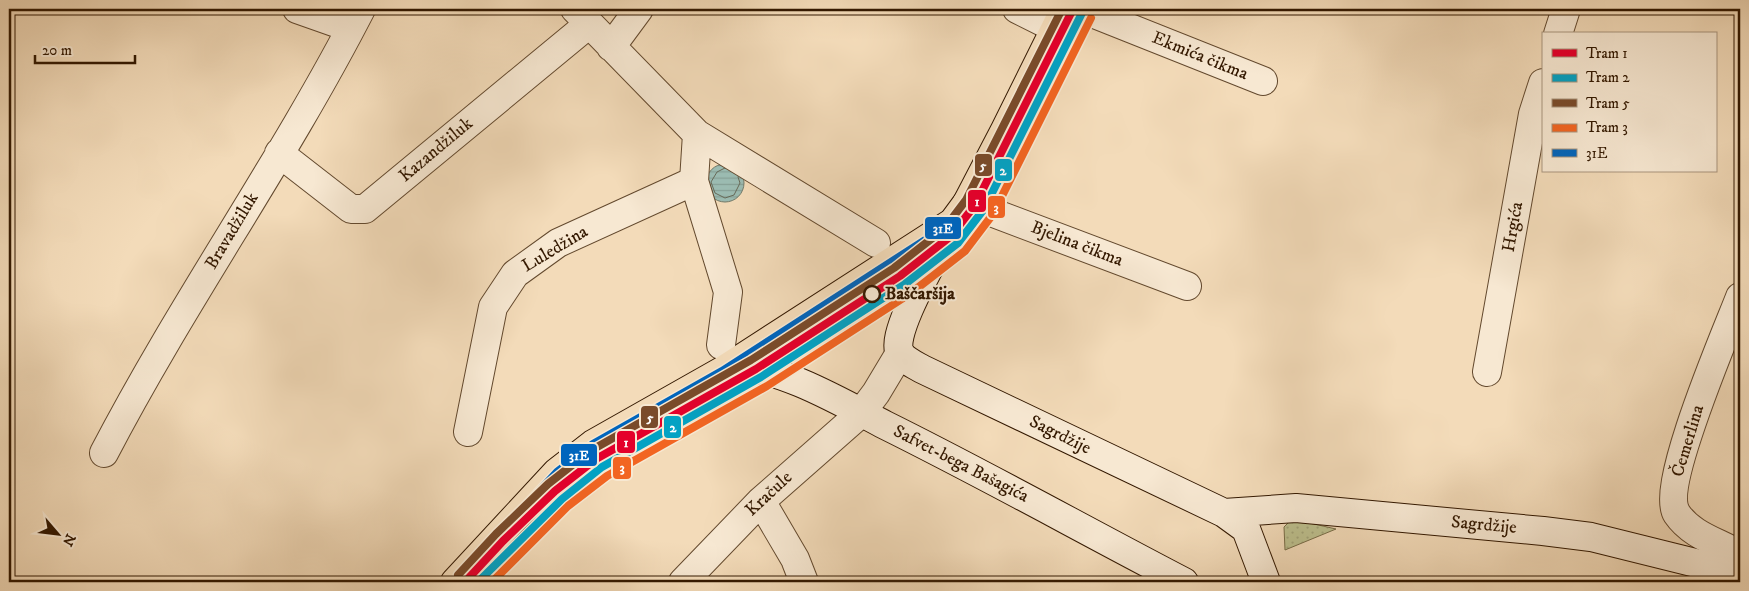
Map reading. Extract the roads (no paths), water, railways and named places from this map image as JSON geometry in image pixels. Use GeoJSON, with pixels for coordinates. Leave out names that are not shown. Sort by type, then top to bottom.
{"type":"FeatureCollection","features":[{"type":"Feature","properties":{"kind":"main road"},"geometry":{"type":"LineString","coordinates":[[455,582],[557,472],[593,444],[726,355],[960,212],[1060,18]]}},
{"type":"Feature","properties":{"kind":"street"},"geometry":{"type":"LineString","coordinates":[[297,9],[356,19]]}},
{"type":"Feature","properties":{"kind":"street"},"geometry":{"type":"LineString","coordinates":[[611,47],[639,9]]}},
{"type":"Feature","properties":{"kind":"street"},"geometry":{"type":"LineString","coordinates":[[1016,9],[1060,18]]}},
{"type":"Feature","properties":{"kind":"street","name":"Ekmića čikma"},"geometry":{"type":"LineString","coordinates":[[1082,9],[1263,81]]}},
{"type":"Feature","properties":{"kind":"street"},"geometry":{"type":"LineString","coordinates":[[1559,32],[1566,9]]}},
{"type":"Feature","properties":{"kind":"street"},"geometry":{"type":"LineString","coordinates":[[582,16],[697,134],[876,243]]}},
{"type":"Feature","properties":{"kind":"street","name":"Kazandžiluk"},"geometry":{"type":"LineString","coordinates":[[279,153],[351,209],[365,209],[582,16]]}},
{"type":"Feature","properties":{"kind":"street","name":"Bravadžiluk"},"geometry":{"type":"LineString","coordinates":[[104,453],[132,400],[279,153],[356,19]]}},
{"type":"Feature","properties":{"kind":"street","name":"Hrgića"},"geometry":{"type":"LineString","coordinates":[[1487,372],[1533,114],[1542,86]]}},
{"type":"Feature","properties":{"kind":"street"},"geometry":{"type":"LineString","coordinates":[[697,134],[694,181],[728,292],[726,355]]}},
{"type":"Feature","properties":{"kind":"street","name":"Luledžina"},"geometry":{"type":"LineString","coordinates":[[468,432],[493,307],[515,274],[558,243],[694,181]]}},
{"type":"Feature","properties":{"kind":"street"},"geometry":{"type":"LineString","coordinates":[[861,413],[900,353],[897,344],[904,317],[960,212]]}},
{"type":"Feature","properties":{"kind":"street","name":"Bjelina čikma"},"geometry":{"type":"LineString","coordinates":[[960,212],[1187,286]]}},
{"type":"Feature","properties":{"kind":"street","name":"Čemerlina"},"geometry":{"type":"LineString","coordinates":[[1740,297],[1692,422],[1673,492],[1676,512],[1683,521],[1698,535],[1740,555]]}},
{"type":"Feature","properties":{"kind":"street","name":"Sagrdžije"},"geometry":{"type":"LineString","coordinates":[[900,353],[922,368],[1224,512],[1246,529],[1266,582]]}},
{"type":"Feature","properties":{"kind":"street","name":"Safvet-bega Bašagića"},"geometry":{"type":"LineString","coordinates":[[726,355],[744,366],[783,378],[861,413],[966,465],[1184,582]]}},
{"type":"Feature","properties":{"kind":"street","name":"Kračule"},"geometry":{"type":"LineString","coordinates":[[684,582],[761,501],[861,413]]}},
{"type":"Feature","properties":{"kind":"street"},"geometry":{"type":"LineString","coordinates":[[761,501],[799,571]]}},
{"type":"Feature","properties":{"kind":"street","name":"Sagrdžije"},"geometry":{"type":"LineString","coordinates":[[1224,512],[1296,508],[1543,531],[1590,537],[1740,574]]}},
{"type":"Feature","properties":{"kind":"water"},"geometry":{"type":"Polygon","coordinates":[[[725,164],[739,169],[744,183],[739,197],[725,202],[711,197],[706,183],[711,169],[725,164]]]}},
{"type":"Feature","properties":{"kind":"tram line","name":"5"},"geometry":{"type":"LineString","coordinates":[[458,575],[496,534],[548,484],[590,451],[751,360],[894,268],[944,229],[966,200],[1062,9]]}},
{"type":"Feature","properties":{"kind":"tram line","name":"1"},"geometry":{"type":"LineString","coordinates":[[465,582],[503,541],[555,491],[596,459],[756,369],[900,276],[951,236],[975,205],[1073,9]]}},
{"type":"Feature","properties":{"kind":"tram line","name":"2"},"geometry":{"type":"LineString","coordinates":[[478,582],[562,499],[602,467],[761,377],[905,284],[958,243],[984,209],[1082,13]]}},
{"type":"Feature","properties":{"kind":"tram line","name":"3"},"geometry":{"type":"LineString","coordinates":[[492,582],[568,506],[607,476],[767,386],[911,293],[965,251],[993,214],[1091,18]]}},
{"type":"Feature","properties":{"kind":"place","name":"Baščaršija"},"geometry":{"type":"Point","coordinates":[872,294]}}]}
